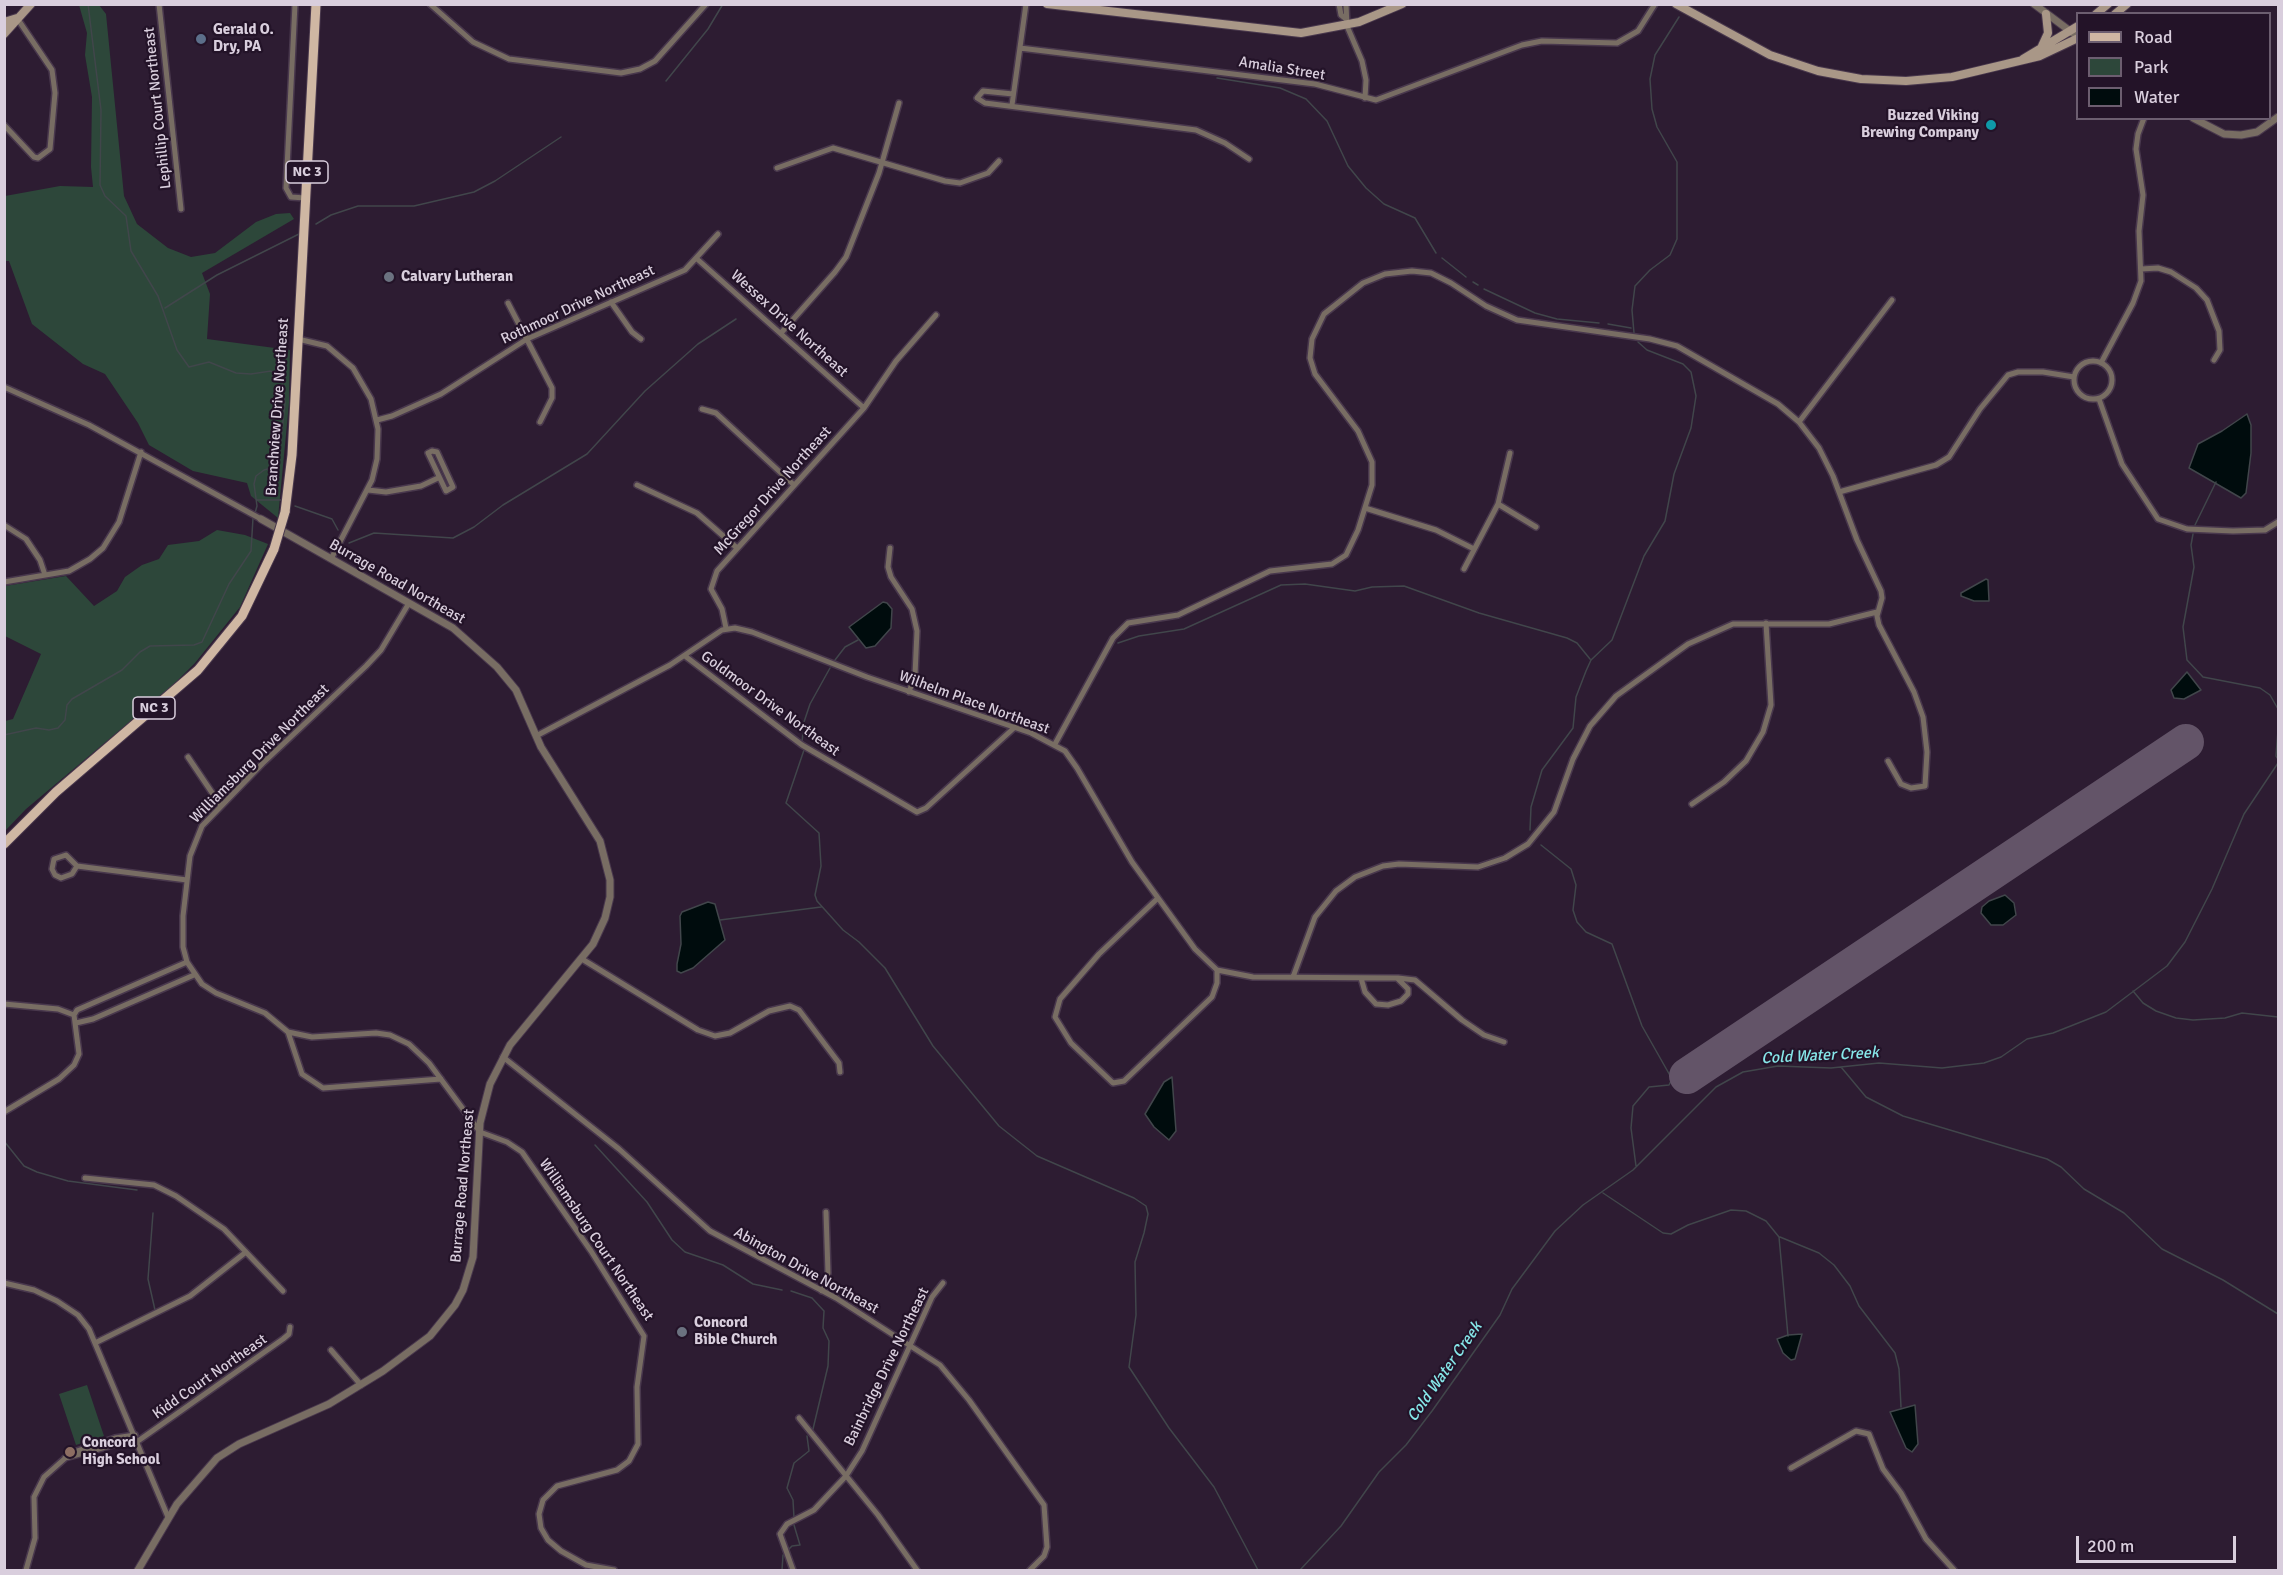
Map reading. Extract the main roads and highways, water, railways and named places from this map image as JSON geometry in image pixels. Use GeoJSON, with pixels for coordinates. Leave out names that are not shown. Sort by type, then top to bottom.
{"type":"FeatureCollection","features":[{"type":"Feature","properties":{"kind":"main road"},"geometry":{"type":"LineString","coordinates":[[4,34],[31,4]]}},
{"type":"Feature","properties":{"kind":"main road","name":"Branchview Drive Northeast"},"geometry":{"type":"LineString","coordinates":[[4,844],[56,792],[179,688],[206,661],[242,616],[274,549],[285,512],[292,455],[316,4]]}},
{"type":"Feature","properties":{"kind":"main road"},"geometry":{"type":"LineString","coordinates":[[1047,4],[1301,33],[1346,22],[1402,4]]}},
{"type":"Feature","properties":{"kind":"main road"},"geometry":{"type":"LineString","coordinates":[[1676,4],[1770,55],[1818,71],[1862,78],[1933,79],[1973,73],[2023,58],[2040,56],[2076,39]]}},
{"type":"Feature","properties":{"kind":"main road"},"geometry":{"type":"LineString","coordinates":[[2042,46],[2048,33],[2046,14]]}},
{"type":"Feature","properties":{"kind":"main road"},"geometry":{"type":"LineString","coordinates":[[4,22],[17,18]]}},
{"type":"Feature","properties":{"kind":"main road"},"geometry":{"type":"LineString","coordinates":[[2023,58],[2076,27]]}},
{"type":"Feature","properties":{"kind":"water"},"geometry":{"type":"Polygon","coordinates":[[[2247,414],[2251,425],[2251,453],[2246,493],[2241,498],[2189,468],[2198,444],[2247,414]]]}},
{"type":"Feature","properties":{"kind":"water"},"geometry":{"type":"Polygon","coordinates":[[[1988,580],[1989,601],[1974,601],[1961,596],[1961,593],[1988,580]]]}},
{"type":"Feature","properties":{"kind":"water"},"geometry":{"type":"Polygon","coordinates":[[[883,602],[892,609],[891,628],[875,646],[866,648],[849,627],[883,602]]]}},
{"type":"Feature","properties":{"kind":"water"},"geometry":{"type":"Polygon","coordinates":[[[2187,672],[2201,690],[2184,699],[2174,698],[2171,690],[2187,672]]]}},
{"type":"Feature","properties":{"kind":"water"},"geometry":{"type":"Polygon","coordinates":[[[2005,895],[2014,903],[2016,915],[2003,925],[1991,925],[1981,913],[1982,907],[1989,901],[2005,895]]]}},
{"type":"Feature","properties":{"kind":"water"},"geometry":{"type":"Polygon","coordinates":[[[708,902],[715,904],[725,940],[693,968],[681,973],[677,971],[681,944],[680,916],[682,912],[708,902]]]}},
{"type":"Feature","properties":{"kind":"water"},"geometry":{"type":"Polygon","coordinates":[[[1172,1077],[1176,1131],[1169,1140],[1154,1127],[1145,1114],[1164,1082],[1172,1077]]]}},
{"type":"Feature","properties":{"kind":"water"},"geometry":{"type":"Polygon","coordinates":[[[1802,1334],[1795,1359],[1791,1360],[1783,1353],[1777,1339],[1802,1334]]]}},
{"type":"Feature","properties":{"kind":"water"},"geometry":{"type":"Polygon","coordinates":[[[1915,1405],[1918,1444],[1912,1452],[1906,1448],[1890,1412],[1915,1405]]]}},
{"type":"Feature","properties":{"kind":"waterway"},"geometry":{"type":"LineString","coordinates":[[88,4],[101,110],[100,185],[105,196],[126,216],[131,251],[158,296],[177,350],[189,367],[209,362],[236,373],[251,374],[271,371],[282,380],[285,403],[278,466],[264,470],[256,476],[254,484],[257,506],[255,513]]}},
{"type":"Feature","properties":{"kind":"waterway"},"geometry":{"type":"LineString","coordinates":[[666,81],[708,29],[723,4]]}},
{"type":"Feature","properties":{"kind":"waterway"},"geometry":{"type":"LineString","coordinates":[[1634,333],[1632,310],[1635,286],[1650,270],[1670,255],[1677,239],[1677,162],[1657,127],[1652,109],[1650,79],[1655,55],[1679,17]]}},
{"type":"Feature","properties":{"kind":"waterway"},"geometry":{"type":"LineString","coordinates":[[1217,78],[1280,88],[1306,99],[1327,121],[1348,166],[1366,188],[1384,204],[1415,218],[1436,253]]}},
{"type":"Feature","properties":{"kind":"waterway"},"geometry":{"type":"LineString","coordinates":[[316,224],[331,215],[358,206],[414,206],[474,192],[495,181],[561,137]]}},
{"type":"Feature","properties":{"kind":"waterway"},"geometry":{"type":"LineString","coordinates":[[165,308],[217,275],[299,234]]}},
{"type":"Feature","properties":{"kind":"waterway"},"geometry":{"type":"LineString","coordinates":[[1442,258],[1466,277]]}},
{"type":"Feature","properties":{"kind":"waterway"},"geometry":{"type":"LineString","coordinates":[[1473,282],[1478,285]]}},
{"type":"Feature","properties":{"kind":"waterway"},"geometry":{"type":"LineString","coordinates":[[1484,289],[1535,313],[1557,319],[1599,323]]}},
{"type":"Feature","properties":{"kind":"waterway"},"geometry":{"type":"LineString","coordinates":[[349,543],[374,533],[453,538],[474,527],[503,505],[587,454],[645,391],[698,344],[736,319]]}},
{"type":"Feature","properties":{"kind":"waterway"},"geometry":{"type":"LineString","coordinates":[[1608,324],[1631,328]]}},
{"type":"Feature","properties":{"kind":"waterway"},"geometry":{"type":"LineString","coordinates":[[1530,830],[1531,807],[1542,770],[1573,728],[1576,697],[1586,671],[1591,660],[1612,640],[1644,556],[1665,521],[1674,474],[1691,428],[1696,396],[1691,372],[1683,364],[1647,350],[1638,342]]}},
{"type":"Feature","properties":{"kind":"waterway"},"geometry":{"type":"LineString","coordinates":[[2195,525],[2216,482]]}},
{"type":"Feature","properties":{"kind":"waterway"},"geometry":{"type":"LineString","coordinates":[[257,500],[282,500]]}},
{"type":"Feature","properties":{"kind":"waterway"},"geometry":{"type":"LineString","coordinates":[[295,506],[332,519],[338,530]]}},
{"type":"Feature","properties":{"kind":"waterway"},"geometry":{"type":"LineString","coordinates":[[4,735],[36,728],[49,730],[58,728],[65,720],[67,705],[72,699],[122,670],[140,652],[150,646],[194,645],[202,642],[229,584],[251,551],[253,518]]}},
{"type":"Feature","properties":{"kind":"waterway"},"geometry":{"type":"LineString","coordinates":[[2193,534],[2191,545],[2194,567],[2183,627],[2187,660],[2203,677],[2260,688],[2270,695],[2278,709]]}},
{"type":"Feature","properties":{"kind":"waterway"},"geometry":{"type":"LineString","coordinates":[[1118,643],[1139,636],[1184,629],[1281,585],[1305,584],[1355,591],[1372,587],[1404,586],[1479,613],[1567,638],[1577,643],[1590,659]]}},
{"type":"Feature","properties":{"kind":"waterway"},"geometry":{"type":"LineString","coordinates":[[835,660],[845,647],[858,640]]}},
{"type":"Feature","properties":{"kind":"waterway"},"geometry":{"type":"LineString","coordinates":[[802,742],[804,722],[810,704],[830,668]]}},
{"type":"Feature","properties":{"kind":"waterway"},"geometry":{"type":"LineString","coordinates":[[2278,730],[2276,756],[2278,759]]}},
{"type":"Feature","properties":{"kind":"waterway"},"geometry":{"type":"LineString","coordinates":[[804,750],[786,803],[819,833],[821,866],[815,895],[817,901],[843,930],[859,942],[885,968],[933,1046],[999,1126],[1037,1156],[1134,1198],[1146,1206],[1148,1214],[1135,1262],[1136,1315],[1129,1367],[1169,1428],[1214,1487],[1258,1570]]}},
{"type":"Feature","properties":{"kind":"waterway","name":"Cold Water Creek"},"geometry":{"type":"LineString","coordinates":[[1300,1570],[1341,1526],[1379,1472],[1406,1445],[1432,1411],[1500,1315],[1512,1289],[1555,1231],[1583,1205],[1633,1170],[1716,1087],[1743,1072],[1778,1066],[1831,1068],[1879,1063],[1942,1068],[1984,1063],[2001,1057],[2027,1039],[2053,1033],[2106,1012],[2167,966],[2185,942],[2212,889],[2244,814],[2278,763]]}},
{"type":"Feature","properties":{"kind":"waterway"},"geometry":{"type":"LineString","coordinates":[[1541,845],[1571,869],[1576,885],[1573,910],[1577,922],[1586,932],[1612,944],[1642,1026],[1672,1079],[1669,1085],[1649,1087],[1633,1106],[1631,1128],[1636,1166]]}},
{"type":"Feature","properties":{"kind":"waterway"},"geometry":{"type":"LineString","coordinates":[[720,920],[821,907]]}},
{"type":"Feature","properties":{"kind":"waterway"},"geometry":{"type":"LineString","coordinates":[[2133,991],[2143,1003],[2156,1011],[2176,1018],[2193,1020],[2225,1018],[2242,1013],[2278,1017]]}},
{"type":"Feature","properties":{"kind":"waterway"},"geometry":{"type":"LineString","coordinates":[[1841,1067],[1866,1097],[1903,1116],[2047,1159],[2061,1167],[2084,1189],[2124,1213],[2162,1249],[2223,1280],[2278,1314]]}},
{"type":"Feature","properties":{"kind":"waterway"},"geometry":{"type":"LineString","coordinates":[[4,1141],[24,1166],[37,1172],[68,1181],[137,1190]]}},
{"type":"Feature","properties":{"kind":"waterway"},"geometry":{"type":"LineString","coordinates":[[595,1145],[647,1202],[672,1240],[685,1252],[723,1265],[753,1284],[782,1290]]}},
{"type":"Feature","properties":{"kind":"waterway"},"geometry":{"type":"LineString","coordinates":[[1603,1193],[1663,1233],[1671,1234],[1688,1225],[1731,1210],[1746,1211],[1766,1221],[1779,1237],[1788,1336]]}},
{"type":"Feature","properties":{"kind":"waterway"},"geometry":{"type":"LineString","coordinates":[[153,1213],[148,1279],[155,1310]]}},
{"type":"Feature","properties":{"kind":"waterway"},"geometry":{"type":"LineString","coordinates":[[1780,1237],[1819,1253],[1834,1265],[1850,1286],[1859,1306],[1895,1353],[1899,1369],[1901,1407]]}},
{"type":"Feature","properties":{"kind":"waterway"},"geometry":{"type":"LineString","coordinates":[[791,1291],[812,1298],[824,1311],[823,1328],[829,1341],[828,1366],[813,1429]]}},
{"type":"Feature","properties":{"kind":"waterway"},"geometry":{"type":"LineString","coordinates":[[794,1518],[793,1500],[787,1488],[794,1463],[809,1451],[807,1436]]}},
{"type":"Feature","properties":{"kind":"waterway"},"geometry":{"type":"LineString","coordinates":[[788,1550],[792,1546],[800,1545],[794,1525]]}},
{"type":"Feature","properties":{"kind":"waterway"},"geometry":{"type":"LineString","coordinates":[[782,1570],[783,1555]]}},
{"type":"Feature","properties":{"kind":"place","name":"Gerald O. Dry, PA"},"geometry":{"type":"Point","coordinates":[201,39]}},
{"type":"Feature","properties":{"kind":"place","name":"Buzzed Viking Brewing Company"},"geometry":{"type":"Point","coordinates":[1991,125]}},
{"type":"Feature","properties":{"kind":"place","name":"Calvary Lutheran"},"geometry":{"type":"Point","coordinates":[389,277]}},
{"type":"Feature","properties":{"kind":"place","name":"Concord Bible Church"},"geometry":{"type":"Point","coordinates":[682,1332]}},
{"type":"Feature","properties":{"kind":"place","name":"Concord High School"},"geometry":{"type":"Point","coordinates":[70,1452]}}]}
